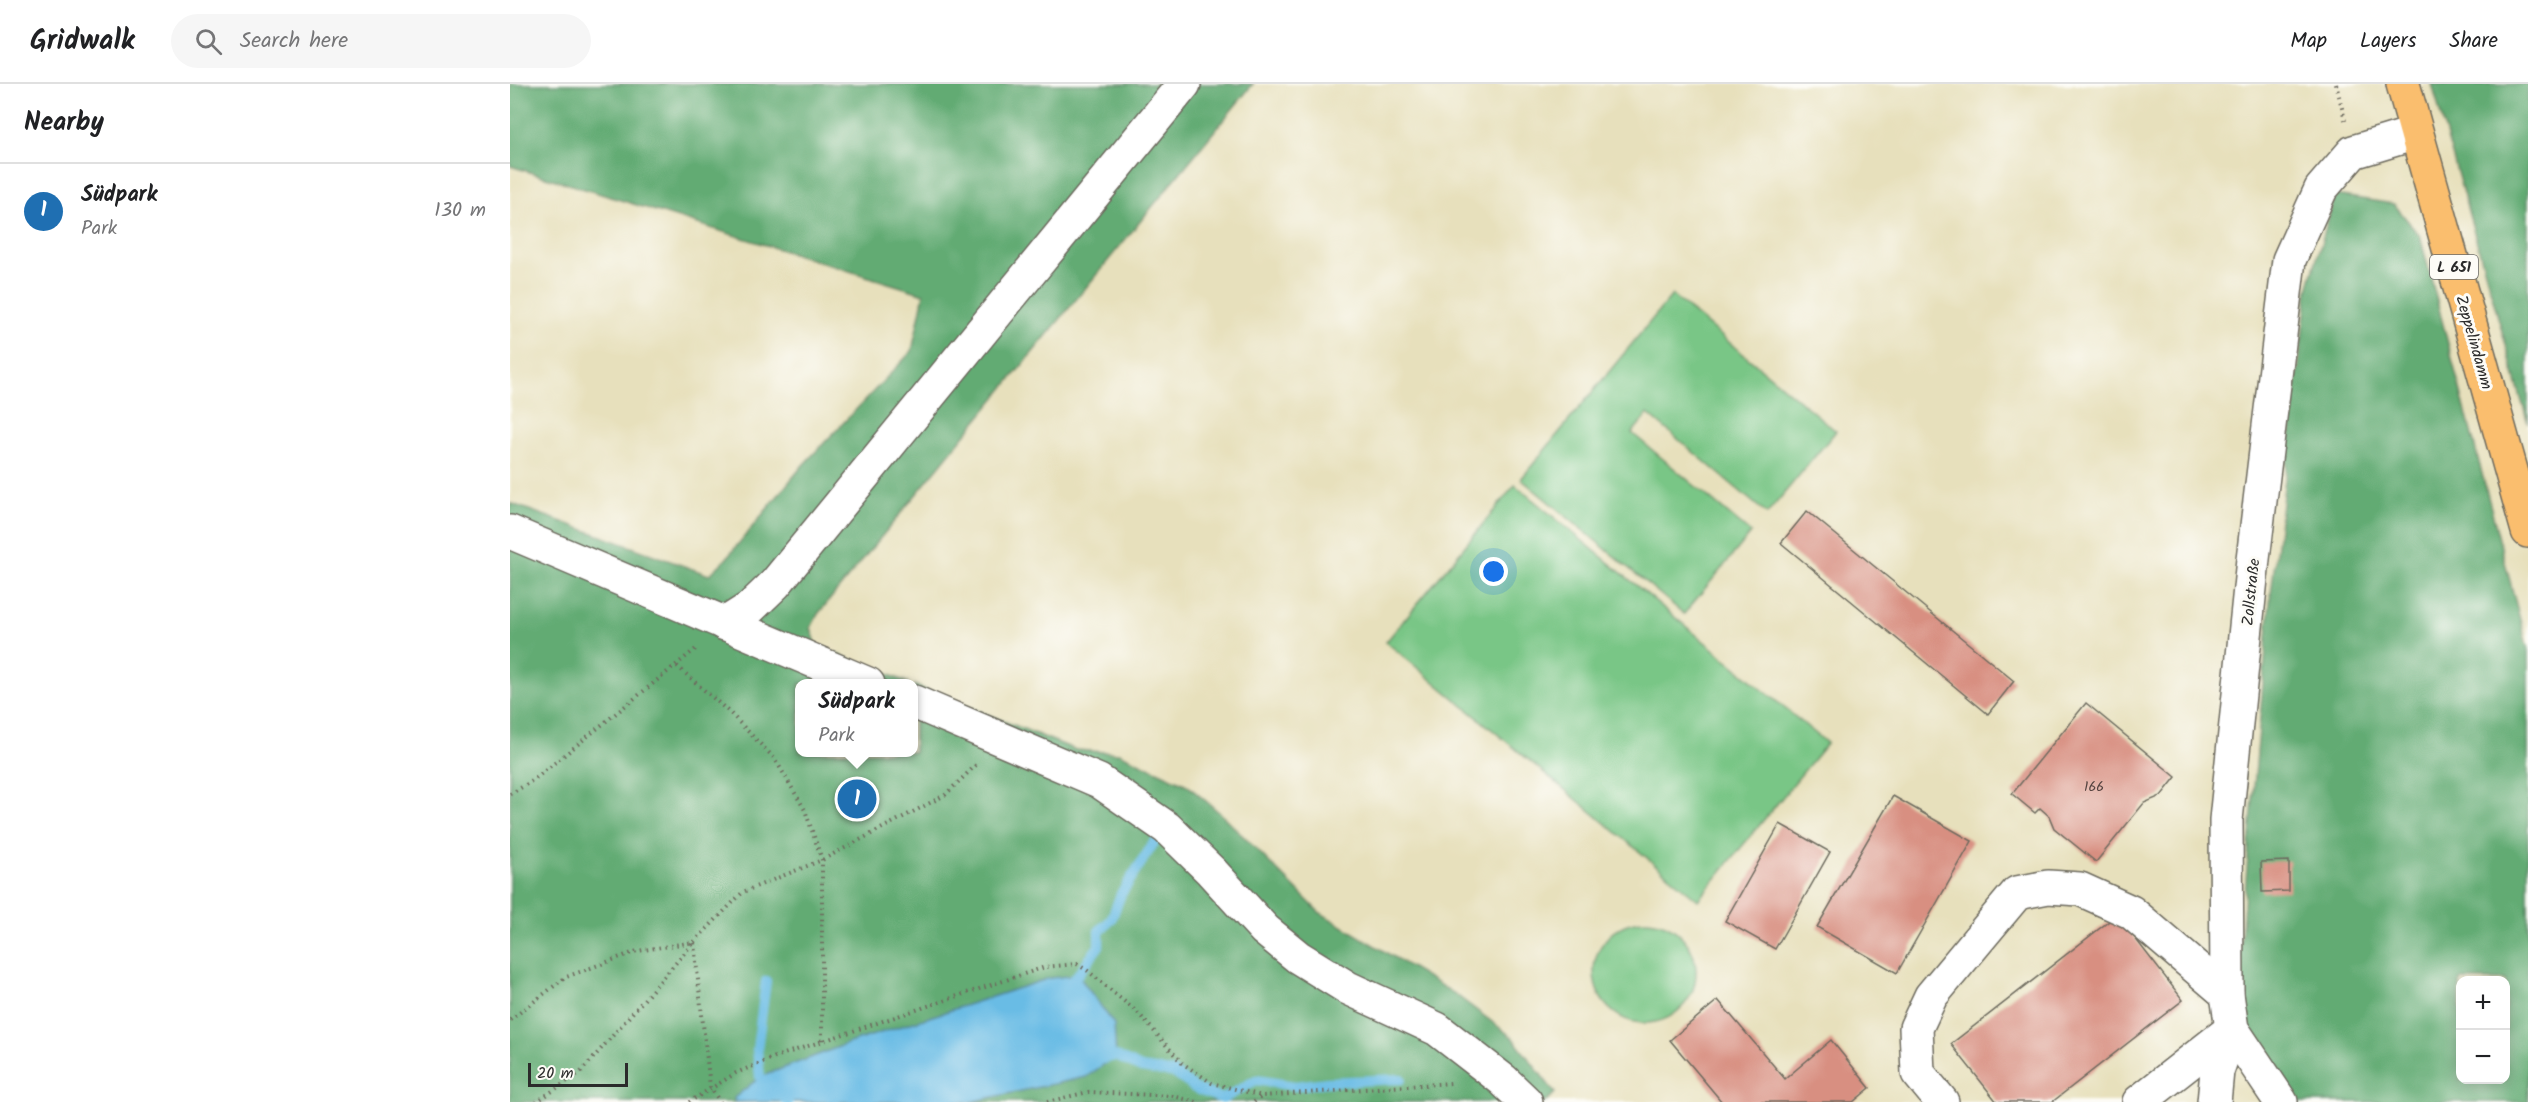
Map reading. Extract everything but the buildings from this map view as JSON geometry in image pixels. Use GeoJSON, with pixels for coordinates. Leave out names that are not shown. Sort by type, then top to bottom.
{"type":"FeatureCollection","features":[{"type":"Feature","properties":{"kind":"main road","name":"Zeppelindamm"},"geometry":{"type":"LineString","coordinates":[[2403,84],[2528,531]]}},
{"type":"Feature","properties":{"kind":"street"},"geometry":{"type":"LineString","coordinates":[[725,624],[750,608],[775,584],[1184,84]]}},
{"type":"Feature","properties":{"kind":"street","name":"Zollstraße"},"geometry":{"type":"LineString","coordinates":[[2281,1102],[2232,1029],[2227,993],[2226,820],[2253,559],[2289,260],[2321,189],[2353,152],[2416,133]]}},
{"type":"Feature","properties":{"kind":"street"},"geometry":{"type":"LineString","coordinates":[[510,532],[856,679]]}},
{"type":"Feature","properties":{"kind":"street"},"geometry":{"type":"LineString","coordinates":[[918,704],[1099,781],[1167,828],[1211,871],[1265,930],[1298,957],[1348,988],[1437,1029],[1515,1091]]}},
{"type":"Feature","properties":{"kind":"street"},"geometry":{"type":"LineString","coordinates":[[1942,1102],[1918,1073],[1916,1028],[1931,996],[2017,893],[2048,886],[2080,889],[2131,912],[2227,993]]}},
{"type":"Feature","properties":{"kind":"street"},"geometry":{"type":"LineString","coordinates":[[2139,1102],[2232,1029]]}},
{"type":"Feature","properties":{"kind":"street"},"geometry":{"type":"LineString","coordinates":[[2214,1102],[2217,1071],[2232,1029]]}},
{"type":"Feature","properties":{"kind":"path"},"geometry":{"type":"LineString","coordinates":[[510,794],[531,782],[725,624]]}},
{"type":"Feature","properties":{"kind":"path"},"geometry":{"type":"LineString","coordinates":[[676,666],[730,713],[775,759],[805,810],[822,860],[822,1041]]}},
{"type":"Feature","properties":{"kind":"path"},"geometry":{"type":"LineString","coordinates":[[536,1102],[581,1072],[694,942],[743,892],[822,860],[945,795],[1003,739]]}},
{"type":"Feature","properties":{"kind":"path"},"geometry":{"type":"LineString","coordinates":[[510,1020],[566,977],[636,951],[694,942]]}},
{"type":"Feature","properties":{"kind":"path"},"geometry":{"type":"LineString","coordinates":[[694,942],[710,1087],[720,1102]]}},
{"type":"Feature","properties":{"kind":"path"},"geometry":{"type":"LineString","coordinates":[[689,1102],[736,1073],[775,1057],[1045,968],[1077,964],[1088,970],[1138,1013],[1182,1064],[1212,1083],[1262,1095],[1515,1091]]}},
{"type":"Feature","properties":{"kind":"path"},"geometry":{"type":"LineString","coordinates":[[1047,1102],[1088,1092],[1173,1096],[1197,1102]]}},
{"type":"Feature","properties":{"kind":"path"},"geometry":{"type":"LineString","coordinates":[[1254,1102],[1262,1095]]}},
{"type":"Feature","properties":{"kind":"green space"},"geometry":{"type":"Polygon","coordinates":[[[510,84],[1253,84],[818,614],[811,628],[817,646],[899,679],[795,679],[795,757],[918,757],[918,687],[1076,750],[1119,753],[1187,785],[1220,813],[1319,912],[1455,994],[1512,1037],[1555,1093],[1546,1102],[510,1102],[510,503],[709,575],[726,559],[803,465],[912,351],[924,294],[510,166],[510,84]]]}},
{"type":"Feature","properties":{"kind":"green space"},"geometry":{"type":"Polygon","coordinates":[[[2432,84],[2528,84],[2528,423],[2432,84]]]}},
{"type":"Feature","properties":{"kind":"green space"},"geometry":{"type":"Polygon","coordinates":[[[2335,195],[2394,204],[2420,236],[2528,650],[2528,1102],[2298,1102],[2251,1043],[2239,961],[2270,602],[2308,289],[2335,195]]]}},
{"type":"Feature","properties":{"kind":"green space"},"geometry":{"type":"Polygon","coordinates":[[[1672,295],[1836,431],[1767,514],[1648,414],[1632,433],[1751,533],[1684,614],[1521,479],[1672,295]]]}},
{"type":"Feature","properties":{"kind":"green space"},"geometry":{"type":"Polygon","coordinates":[[[1515,485],[1827,743],[1698,900],[1386,642],[1515,485]]]}},
{"type":"Feature","properties":{"kind":"green space"},"geometry":{"type":"Polygon","coordinates":[[[1645,921],[1665,925],[1681,936],[1692,952],[1696,972],[1692,992],[1681,1008],[1665,1019],[1645,1023],[1625,1019],[1609,1008],[1598,992],[1594,972],[1598,952],[1609,936],[1625,925],[1645,921]]]}},
{"type":"Feature","properties":{"kind":"water"},"geometry":{"type":"Polygon","coordinates":[[[1078,975],[1114,1024],[1116,1056],[1086,1077],[970,1102],[735,1102],[734,1098],[760,1077],[849,1043],[1050,978],[1078,975]]]}},
{"type":"Feature","properties":{"kind":"waterway"},"geometry":{"type":"LineString","coordinates":[[1069,986],[1099,946],[1099,931],[1111,920],[1121,894],[1157,838]]}},
{"type":"Feature","properties":{"kind":"waterway"},"geometry":{"type":"LineString","coordinates":[[766,981],[757,1049],[760,1077],[788,1102]]}},
{"type":"Feature","properties":{"kind":"waterway"},"geometry":{"type":"LineString","coordinates":[[1103,1059],[1116,1056],[1141,1068],[1174,1073],[1196,1089],[1223,1099],[1256,1080],[1295,1086],[1327,1082],[1401,1079]]}},
{"type":"Feature","properties":{"kind":"place","name":"Südpark"},"geometry":{"type":"Point","coordinates":[857,799]}}]}
